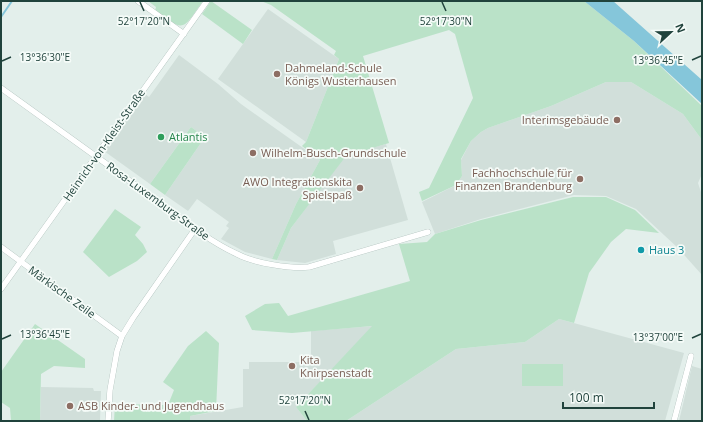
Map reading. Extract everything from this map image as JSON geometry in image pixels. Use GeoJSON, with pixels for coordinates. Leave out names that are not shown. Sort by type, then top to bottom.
{"type":"FeatureCollection","features":[{"type":"Feature","properties":{"kind":"street"},"geometry":{"type":"LineString","coordinates":[[138,1],[184,34]]}},
{"type":"Feature","properties":{"kind":"street","name":"Heinrich-von-Kleist-Straße"},"geometry":{"type":"LineString","coordinates":[[1,289],[207,1]]}},
{"type":"Feature","properties":{"kind":"street","name":"Rosa-Luxemburg-Straße"},"geometry":{"type":"LineString","coordinates":[[1,88],[195,229],[238,255],[273,265],[302,268],[428,232]]}},
{"type":"Feature","properties":{"kind":"street"},"geometry":{"type":"LineString","coordinates":[[108,421],[110,390],[117,351],[122,336],[195,229]]}},
{"type":"Feature","properties":{"kind":"street","name":"Märkische Zeile"},"geometry":{"type":"LineString","coordinates":[[1,247],[122,336]]}},
{"type":"Feature","properties":{"kind":"street"},"geometry":{"type":"LineString","coordinates":[[674,421],[691,356]]}},
{"type":"Feature","properties":{"kind":"shaded area","name":"Dahmeland-Schule Königs Wusterhausen"},"geometry":{"type":"Polygon","coordinates":[[[268,9],[339,59],[306,142],[218,79],[268,9]]]}},
{"type":"Feature","properties":{"kind":"shaded area","name":"Wilhelm-Busch-Grundschule"},"geometry":{"type":"Polygon","coordinates":[[[179,55],[218,84],[241,104],[320,160],[296,204],[272,259],[245,252],[221,239],[229,228],[226,226],[229,222],[197,199],[188,211],[165,195],[205,137],[191,127],[150,184],[104,151],[145,94],[149,97],[179,55]]]}},
{"type":"Feature","properties":{"kind":"shaded area","name":"Fachhochschule für Finanzen Brandenburg"},"geometry":{"type":"Polygon","coordinates":[[[606,82],[631,82],[683,114],[702,140],[702,174],[698,183],[702,195],[702,275],[678,248],[636,209],[606,196],[574,195],[481,219],[435,234],[422,202],[456,185],[462,176],[461,160],[471,141],[481,132],[488,128],[551,106],[606,82]]]}},
{"type":"Feature","properties":{"kind":"shaded area","name":"AWO Integrationskita Spielspaß"},"geometry":{"type":"Polygon","coordinates":[[[386,144],[408,220],[333,241],[336,254],[305,263],[277,260],[291,228],[346,155],[386,144]]]}},
{"type":"Feature","properties":{"kind":"shaded area"},"geometry":{"type":"Polygon","coordinates":[[[559,319],[684,353],[665,421],[346,421],[456,349],[525,342],[559,319]]]}},
{"type":"Feature","properties":{"kind":"shaded area","name":"Kita Knirpsenstadt"},"geometry":{"type":"Polygon","coordinates":[[[373,326],[296,407],[307,421],[190,421],[190,416],[243,407],[243,369],[249,369],[249,362],[311,362],[311,331],[373,326]]]}},
{"type":"Feature","properties":{"kind":"shaded area"},"geometry":{"type":"Polygon","coordinates":[[[692,366],[702,369],[702,421],[679,421],[692,366]]]}},
{"type":"Feature","properties":{"kind":"shaded area","name":"ASB Kinder- und Jugendhaus"},"geometry":{"type":"Polygon","coordinates":[[[41,387],[93,388],[94,391],[101,391],[100,421],[40,421],[41,387]]]}},
{"type":"Feature","properties":{"kind":"green space"},"geometry":{"type":"Polygon","coordinates":[[[148,1],[203,1],[187,23],[178,25],[155,11],[156,7],[148,1]]]}},
{"type":"Feature","properties":{"kind":"green space"},"geometry":{"type":"Polygon","coordinates":[[[211,1],[252,30],[243,44],[202,14],[211,1]]]}},
{"type":"Feature","properties":{"kind":"green space"},"geometry":{"type":"Polygon","coordinates":[[[261,1],[584,1],[634,41],[702,106],[702,140],[683,114],[631,82],[606,82],[551,106],[488,128],[481,132],[471,141],[461,159],[462,176],[456,185],[422,201],[419,192],[429,188],[473,98],[455,34],[449,30],[363,56],[389,143],[346,156],[291,228],[277,260],[272,259],[296,204],[320,160],[302,146],[306,142],[339,59],[334,55],[336,51],[271,5],[261,1]]]}},
{"type":"Feature","properties":{"kind":"green space"},"geometry":{"type":"Polygon","coordinates":[[[191,127],[205,137],[165,195],[150,184],[191,127]]]}},
{"type":"Feature","properties":{"kind":"green space"},"geometry":{"type":"Polygon","coordinates":[[[573,197],[606,197],[635,210],[659,233],[626,229],[611,242],[589,273],[574,323],[559,319],[525,342],[456,349],[346,421],[307,421],[296,407],[372,326],[292,333],[252,330],[245,316],[265,304],[279,303],[288,316],[410,281],[399,244],[427,242],[435,234],[481,220],[573,197]]]}},
{"type":"Feature","properties":{"kind":"green space"},"geometry":{"type":"Polygon","coordinates":[[[115,209],[141,227],[135,235],[143,244],[147,252],[137,261],[109,277],[83,252],[115,209]]]}},
{"type":"Feature","properties":{"kind":"green space"},"geometry":{"type":"Polygon","coordinates":[[[35,324],[85,359],[85,368],[54,366],[41,374],[40,421],[11,421],[10,408],[1,402],[1,372],[35,324]]]}},
{"type":"Feature","properties":{"kind":"green space"},"geometry":{"type":"Polygon","coordinates":[[[206,331],[219,343],[216,411],[190,416],[190,421],[114,421],[115,404],[168,405],[174,390],[163,382],[188,346],[206,331]]]}},
{"type":"Feature","properties":{"kind":"green space"},"geometry":{"type":"Polygon","coordinates":[[[522,364],[563,364],[563,386],[522,386],[522,364]]]}},
{"type":"Feature","properties":{"kind":"water"},"geometry":{"type":"Polygon","coordinates":[[[584,1],[613,1],[702,80],[702,104],[634,41],[584,1]]]}},
{"type":"Feature","properties":{"kind":"waterway"},"geometry":{"type":"LineString","coordinates":[[1,17],[12,1]]}},
{"type":"Feature","properties":{"kind":"place","name":"Dahmeland-Schule Königs Wusterhausen"},"geometry":{"type":"Point","coordinates":[277,74]}},
{"type":"Feature","properties":{"kind":"place","name":"Interimsgebäude"},"geometry":{"type":"Point","coordinates":[617,120]}},
{"type":"Feature","properties":{"kind":"place","name":"Atlantis"},"geometry":{"type":"Point","coordinates":[161,137]}},
{"type":"Feature","properties":{"kind":"place","name":"Wilhelm-Busch-Grundschule"},"geometry":{"type":"Point","coordinates":[253,153]}},
{"type":"Feature","properties":{"kind":"place","name":"Fachhochschule für Finanzen Brandenburg"},"geometry":{"type":"Point","coordinates":[580,179]}},
{"type":"Feature","properties":{"kind":"place","name":"AWO Integrationskita Spielspaß"},"geometry":{"type":"Point","coordinates":[360,188]}},
{"type":"Feature","properties":{"kind":"place","name":"Haus 3"},"geometry":{"type":"Point","coordinates":[641,250]}},
{"type":"Feature","properties":{"kind":"place","name":"Kita Knirpsenstadt"},"geometry":{"type":"Point","coordinates":[292,366]}},
{"type":"Feature","properties":{"kind":"place","name":"ASB Kinder- und Jugendhaus"},"geometry":{"type":"Point","coordinates":[70,406]}}]}
